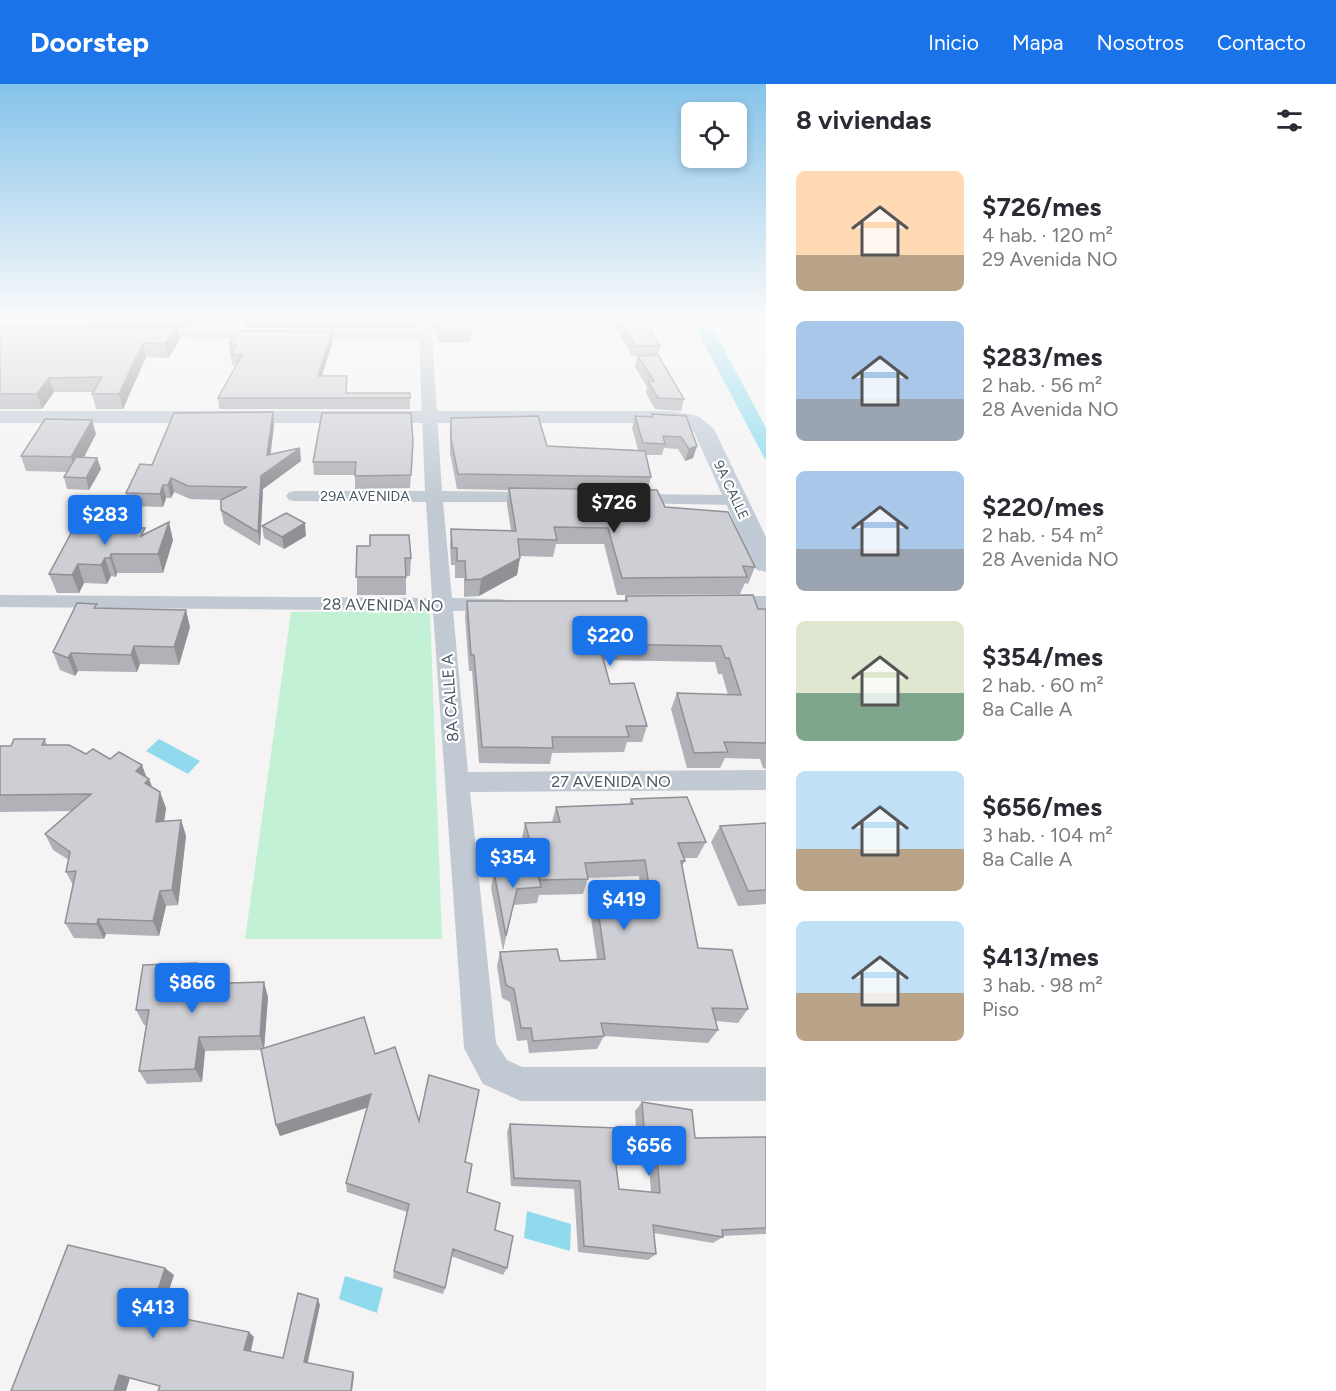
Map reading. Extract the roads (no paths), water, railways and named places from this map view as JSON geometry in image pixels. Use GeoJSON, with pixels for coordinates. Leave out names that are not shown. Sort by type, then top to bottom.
{"type":"FeatureCollection","features":[{"type":"Feature","properties":{"kind":"street","name":"8A CALLE A"},"geometry":{"type":"LineString","coordinates":[[429,380],[456,782],[480,1048],[495,1072],[521,1084],[766,1084]]}},
{"type":"Feature","properties":{"kind":"street"},"geometry":{"type":"LineString","coordinates":[[0,417],[431,418]]}},
{"type":"Feature","properties":{"kind":"street","name":"9A CALLE"},"geometry":{"type":"LineString","coordinates":[[431,418],[671,417],[691,420],[703,429],[766,564]]}},
{"type":"Feature","properties":{"kind":"street","name":"29A AVENIDA"},"geometry":{"type":"LineString","coordinates":[[295,496],[550,498]]}},
{"type":"Feature","properties":{"kind":"street"},"geometry":{"type":"LineString","coordinates":[[608,498],[736,500]]}},
{"type":"Feature","properties":{"kind":"street","name":"28 AVENIDA NO"},"geometry":{"type":"LineString","coordinates":[[0,601],[515,605]]}},
{"type":"Feature","properties":{"kind":"street"},"geometry":{"type":"LineString","coordinates":[[706,603],[766,602]]}},
{"type":"Feature","properties":{"kind":"street","name":"27 AVENIDA NO"},"geometry":{"type":"LineString","coordinates":[[456,782],[766,780]]}},
{"type":"Feature","properties":{"kind":"water"},"geometry":{"type":"Polygon","coordinates":[[[723,380],[740,380],[766,428],[766,461],[723,380]]]}},
{"type":"Feature","properties":{"kind":"water"},"geometry":{"type":"Polygon","coordinates":[[[159,739],[200,761],[188,774],[146,751],[159,739]]]}},
{"type":"Feature","properties":{"kind":"water"},"geometry":{"type":"Polygon","coordinates":[[[527,1211],[571,1224],[570,1251],[524,1238],[527,1211]]]}},
{"type":"Feature","properties":{"kind":"water"},"geometry":{"type":"Polygon","coordinates":[[[345,1276],[383,1288],[377,1313],[339,1299],[345,1276]]]}}]}
